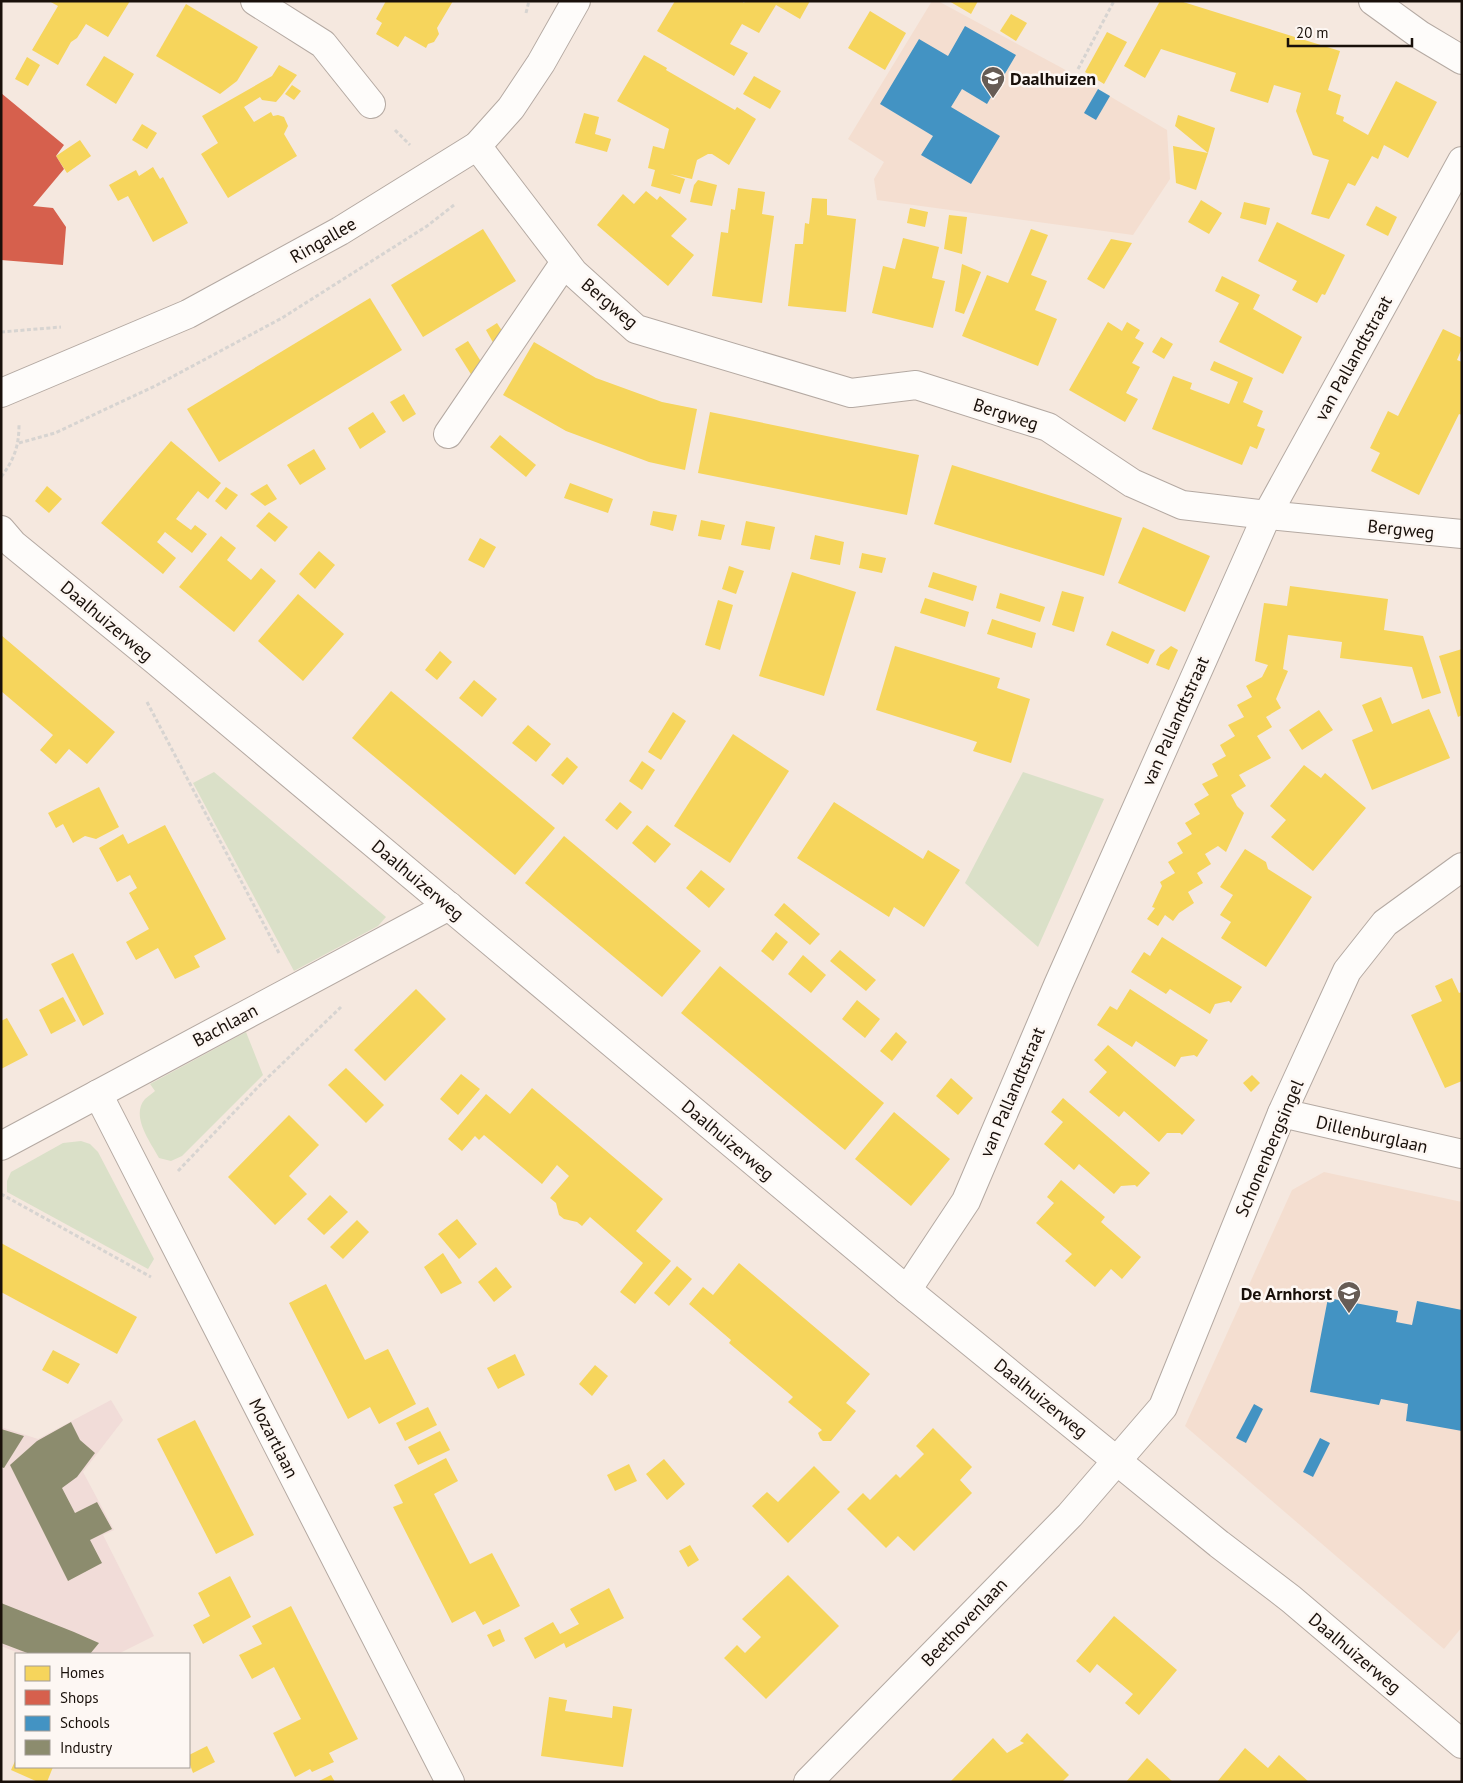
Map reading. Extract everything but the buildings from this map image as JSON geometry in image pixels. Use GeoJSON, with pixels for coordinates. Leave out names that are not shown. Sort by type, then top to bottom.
{"type":"FeatureCollection","features":[{"type":"Feature","properties":{"kind":"street"},"geometry":{"type":"LineString","coordinates":[[255,1],[323,44],[371,104]]}},
{"type":"Feature","properties":{"kind":"street","name":"Ringallee"},"geometry":{"type":"LineString","coordinates":[[1,393],[188,314],[340,231],[477,146],[511,108],[541,63],[576,1]]}},
{"type":"Feature","properties":{"kind":"street"},"geometry":{"type":"LineString","coordinates":[[1373,1],[1420,36],[1462,60]]}},
{"type":"Feature","properties":{"kind":"street","name":"Bergweg"},"geometry":{"type":"LineString","coordinates":[[477,146],[574,273],[636,329],[851,393],[916,385],[1048,427],[1132,483],[1182,505],[1267,516],[1462,534]]}},
{"type":"Feature","properties":{"kind":"street","name":"van Pallandtstraat"},"geometry":{"type":"LineString","coordinates":[[907,1290],[966,1201],[1058,985],[1267,516],[1462,161]]}},
{"type":"Feature","properties":{"kind":"street","name":"Bergweg"},"geometry":{"type":"LineString","coordinates":[[448,434],[565,262]]}},
{"type":"Feature","properties":{"kind":"street","name":"Daalhuizerweg"},"geometry":{"type":"LineString","coordinates":[[1,530],[13,544],[156,661],[907,1290],[1219,1544],[1291,1599],[1462,1744]]}},
{"type":"Feature","properties":{"kind":"street","name":"Schonenbergsingel"},"geometry":{"type":"LineString","coordinates":[[1118,1461],[1163,1407],[1282,1113],[1347,972],[1385,924],[1462,867]]}},
{"type":"Feature","properties":{"kind":"street","name":"Bachlaan"},"geometry":{"type":"LineString","coordinates":[[1,1146],[449,906]]}},
{"type":"Feature","properties":{"kind":"street","name":"Mozartlaan"},"geometry":{"type":"LineString","coordinates":[[98,1094],[450,1782]]}},
{"type":"Feature","properties":{"kind":"street","name":"Dillenburglaan"},"geometry":{"type":"LineString","coordinates":[[1282,1113],[1462,1154]]}},
{"type":"Feature","properties":{"kind":"street","name":"Beethovenlaan"},"geometry":{"type":"LineString","coordinates":[[808,1782],[1063,1522],[1118,1461]]}},
{"type":"Feature","properties":{"kind":"path"},"geometry":{"type":"LineString","coordinates":[[524,22],[529,1]]}},
{"type":"Feature","properties":{"kind":"path"},"geometry":{"type":"LineString","coordinates":[[1078,69],[1114,1]]}},
{"type":"Feature","properties":{"kind":"path"},"geometry":{"type":"LineString","coordinates":[[1,332],[62,327]]}},
{"type":"Feature","properties":{"kind":"path"},"geometry":{"type":"LineString","coordinates":[[19,443],[55,433],[72,425]]}},
{"type":"Feature","properties":{"kind":"path"},"geometry":{"type":"LineString","coordinates":[[156,661],[138,686],[296,987]]}},
{"type":"Feature","properties":{"kind":"path"},"geometry":{"type":"LineString","coordinates":[[152,1198],[258,1087],[342,1005]]}},
{"type":"Feature","properties":{"kind":"path"},"geometry":{"type":"LineString","coordinates":[[1,1194],[157,1281],[202,1297]]}},
{"type":"Feature","properties":{"kind":"shaded area","name":"Daalhuizen"},"geometry":{"type":"Polygon","coordinates":[[[932,1],[938,1],[1062,68],[1167,130],[1170,179],[1133,235],[877,200],[874,179],[884,162],[848,139],[932,1]]]}},
{"type":"Feature","properties":{"kind":"shaded area","name":"De Arnhorst"},"geometry":{"type":"Polygon","coordinates":[[[1324,1172],[1462,1202],[1462,1627],[1444,1649],[1185,1426],[1292,1190],[1324,1172]]]}},
{"type":"Feature","properties":{"kind":"shaded area"},"geometry":{"type":"Polygon","coordinates":[[[111,1400],[123,1420],[83,1472],[114,1530],[103,1535],[154,1636],[120,1653],[18,1653],[1,1646],[1,1427],[38,1439],[111,1400]]]}},
{"type":"Feature","properties":{"kind":"green space"},"geometry":{"type":"Polygon","coordinates":[[[214,772],[386,917],[378,926],[294,971],[193,783],[214,772]]]}},
{"type":"Feature","properties":{"kind":"green space"},"geometry":{"type":"Polygon","coordinates":[[[1023,772],[1104,799],[1038,947],[965,883],[1023,772]]]}},
{"type":"Feature","properties":{"kind":"green space"},"geometry":{"type":"Polygon","coordinates":[[[246,1032],[263,1075],[182,1156],[171,1161],[159,1158],[143,1129],[140,1113],[145,1099],[155,1091],[150,1084],[246,1032]]]}},
{"type":"Feature","properties":{"kind":"green space"},"geometry":{"type":"Polygon","coordinates":[[[81,1141],[90,1144],[98,1152],[154,1259],[148,1269],[7,1192],[7,1181],[11,1172],[63,1143],[81,1141]]]}},
{"type":"Feature","properties":{"kind":"place","name":"Daalhuizen"},"geometry":{"type":"Point","coordinates":[993,99]}},
{"type":"Feature","properties":{"kind":"place","name":"De Arnhorst"},"geometry":{"type":"Point","coordinates":[1349,1314]}}]}
